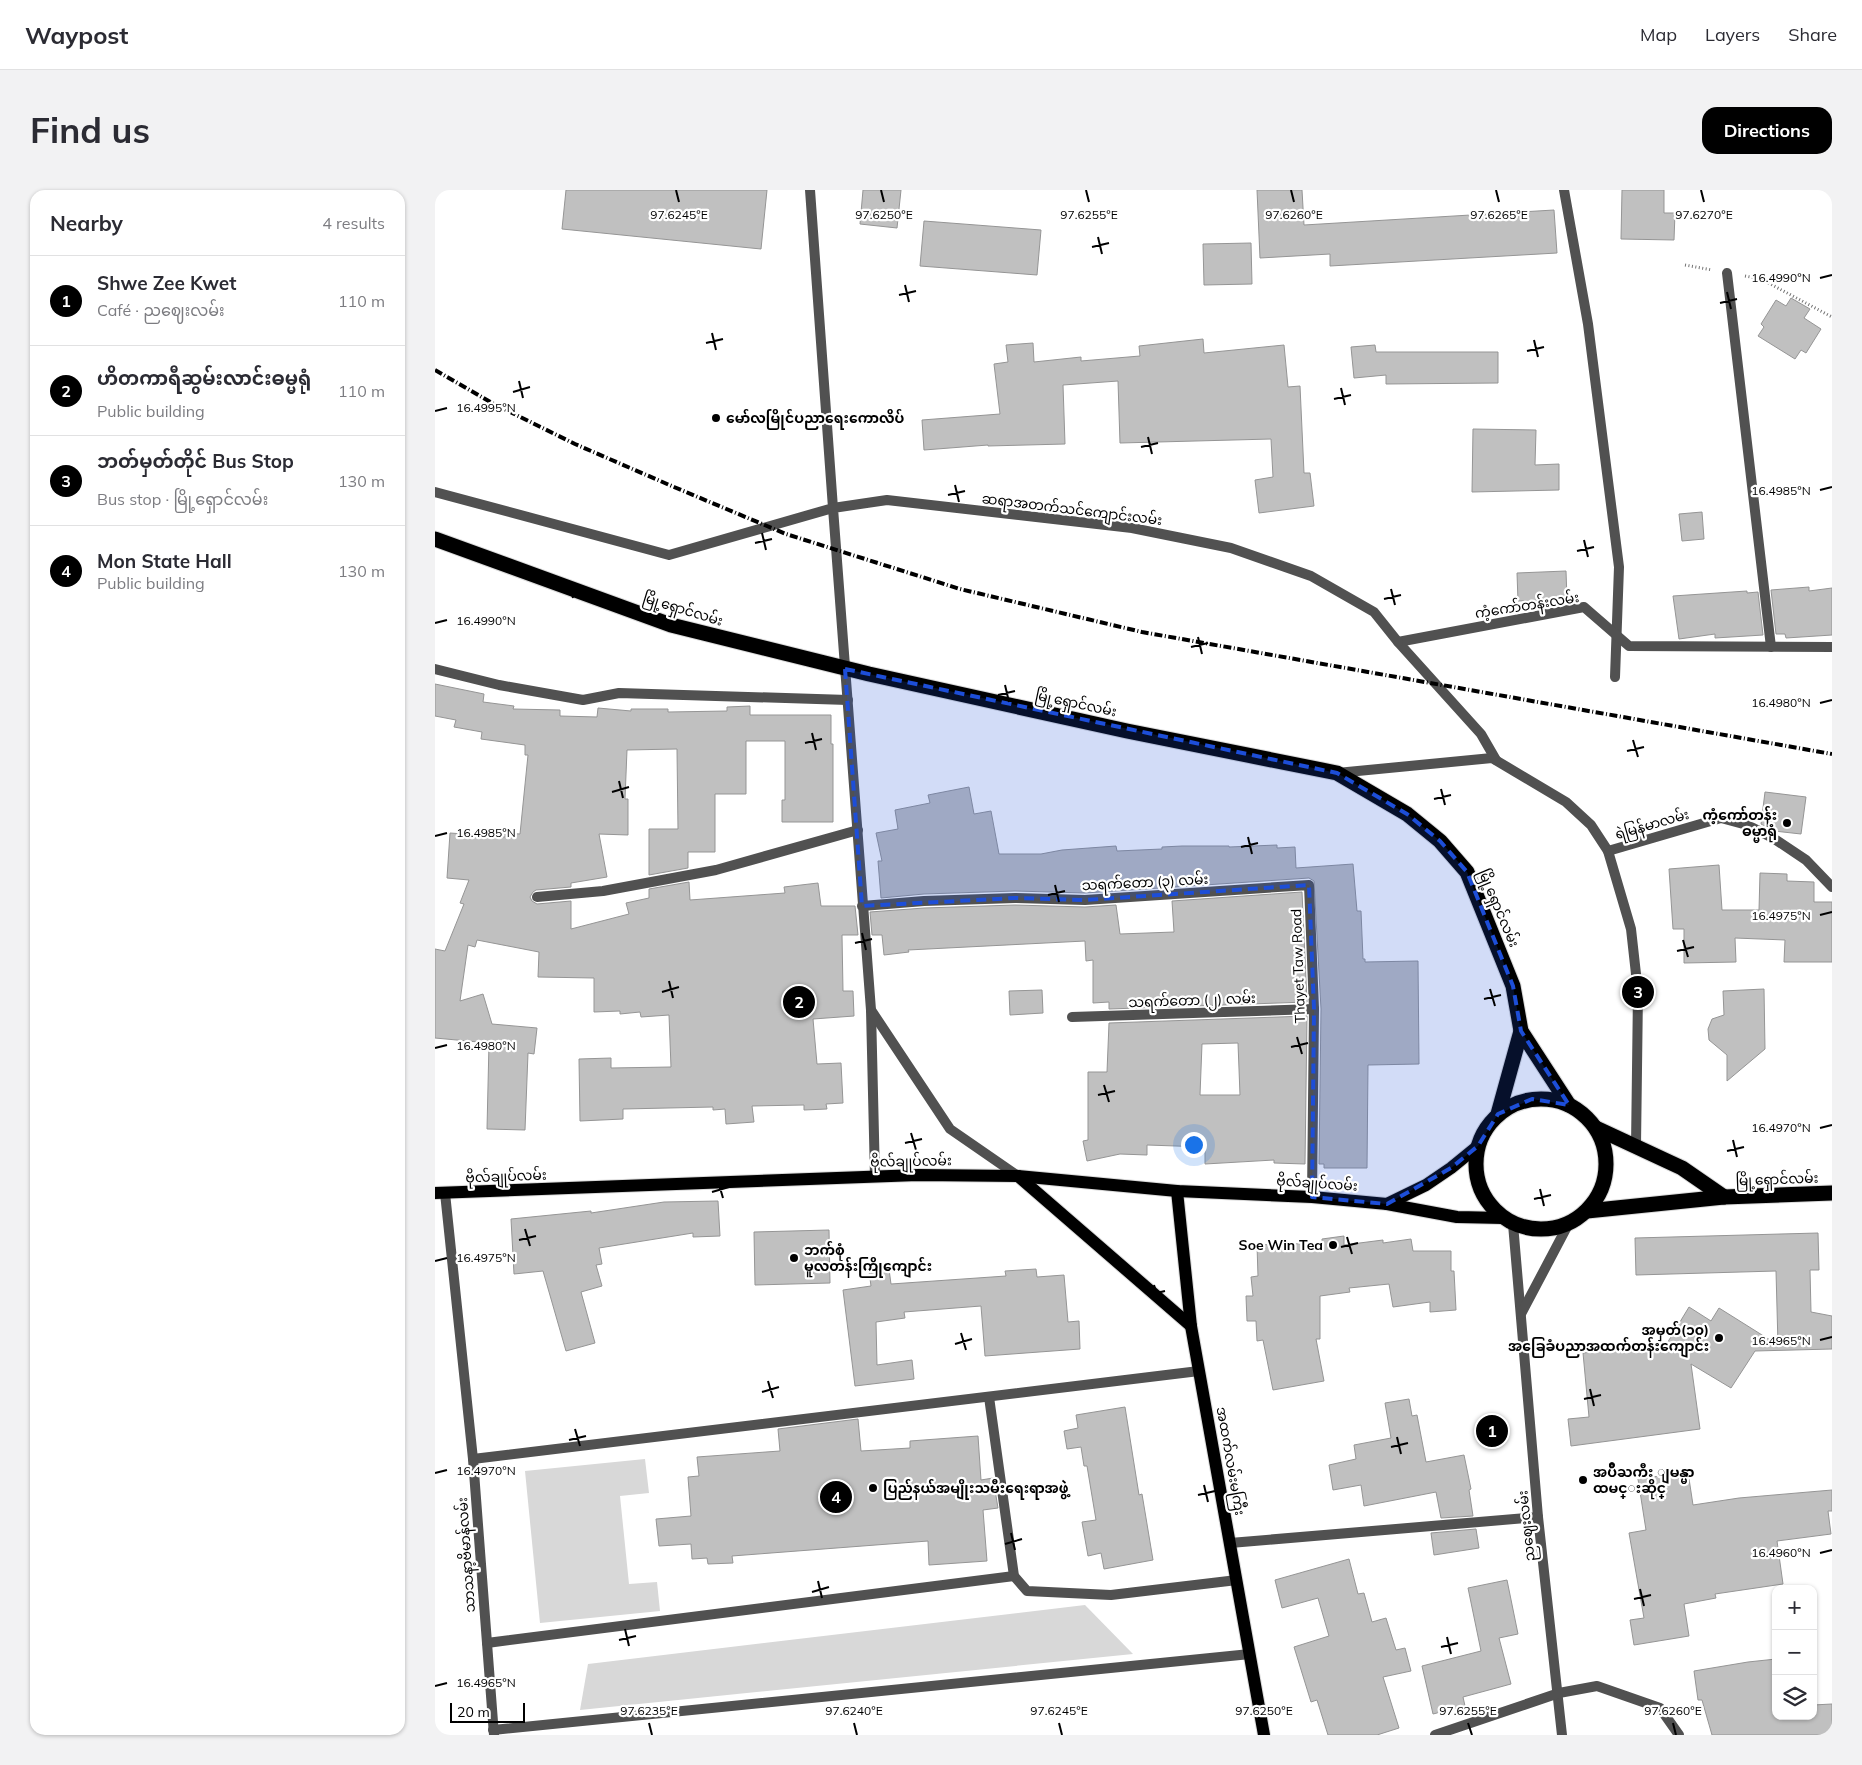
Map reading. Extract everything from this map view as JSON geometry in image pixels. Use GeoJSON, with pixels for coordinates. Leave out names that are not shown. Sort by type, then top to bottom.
{"type":"FeatureCollection","features":[{"type":"Feature","properties":{"kind":"highway","name":"မြို့ရှောင်လမ်း"},"geometry":{"type":"LineString","coordinates":[[435,539],[671,625],[869,674],[1127,731],[1337,773],[1407,814],[1440,841],[1467,872],[1513,986],[1521,1031],[1569,1105]]}},
{"type":"Feature","properties":{"kind":"highway","name":"မြို့ရှောင်လမ်း"},"geometry":{"type":"LineString","coordinates":[[1498,1114],[1521,1031]]}},
{"type":"Feature","properties":{"kind":"highway"},"geometry":{"type":"LineString","coordinates":[[1532,1099],[1551,1099],[1569,1105],[1584,1114],[1596,1128],[1605,1149],[1607,1171],[1600,1193],[1587,1211],[1569,1223],[1551,1229],[1531,1229],[1508,1220],[1488,1203],[1479,1186],[1475,1166],[1478,1146],[1486,1129],[1498,1114],[1514,1104],[1532,1099]]}},
{"type":"Feature","properties":{"kind":"highway","name":"မြို့ရှောင်လမ်း"},"geometry":{"type":"LineString","coordinates":[[1596,1128],[1681,1168],[1723,1197]]}},
{"type":"Feature","properties":{"kind":"highway","name":"မြို့ရှောင်လမ်း"},"geometry":{"type":"LineString","coordinates":[[1587,1211],[1723,1197],[1832,1193]]}},
{"type":"Feature","properties":{"kind":"main road"},"geometry":{"type":"LineString","coordinates":[[1387,1204],[1425,1185],[1451,1168],[1478,1146]]}},
{"type":"Feature","properties":{"kind":"main road","name":"ဗိုလ်ချုပ်လမ်း"},"geometry":{"type":"LineString","coordinates":[[440,1193],[875,1176],[1018,1176],[1177,1191],[1312,1197],[1387,1204],[1457,1217],[1508,1220]]}},
{"type":"Feature","properties":{"kind":"main road"},"geometry":{"type":"LineString","coordinates":[[1018,1176],[1191,1326]]}},
{"type":"Feature","properties":{"kind":"main road","name":"အထက်လမ်းမကြီး"},"geometry":{"type":"LineString","coordinates":[[1177,1191],[1191,1326],[1264,1735]]}},
{"type":"Feature","properties":{"kind":"street"},"geometry":{"type":"LineString","coordinates":[[810,190],[871,1010],[875,1176]]}},
{"type":"Feature","properties":{"kind":"street"},"geometry":{"type":"LineString","coordinates":[[1563,190],[1588,324],[1619,567],[1615,677]]}},
{"type":"Feature","properties":{"kind":"street"},"geometry":{"type":"LineString","coordinates":[[1727,273],[1771,648]]}},
{"type":"Feature","properties":{"kind":"street","name":"ဆရာအတက်သင်ကျောင်းလမ်း"},"geometry":{"type":"LineString","coordinates":[[435,492],[669,555],[833,508],[887,500],[1132,528],[1231,548],[1311,576],[1373,612],[1398,642]]}},
{"type":"Feature","properties":{"kind":"street","name":"ကံ့ကော်တန်းလမ်း"},"geometry":{"type":"LineString","coordinates":[[1398,642],[1584,607],[1629,646],[1832,647]]}},
{"type":"Feature","properties":{"kind":"street"},"geometry":{"type":"LineString","coordinates":[[1398,642],[1481,734],[1496,760]]}},
{"type":"Feature","properties":{"kind":"street"},"geometry":{"type":"LineString","coordinates":[[435,668],[499,685],[583,700],[619,693],[848,700]]}},
{"type":"Feature","properties":{"kind":"street"},"geometry":{"type":"LineString","coordinates":[[1337,773],[1492,758],[1566,802],[1591,824],[1608,851],[1631,930],[1638,992],[1636,1146]]}},
{"type":"Feature","properties":{"kind":"street","name":"ရဲမြန်မာလမ်း"},"geometry":{"type":"LineString","coordinates":[[1608,851],[1721,818],[1747,825],[1773,838],[1806,860],[1832,887]]}},
{"type":"Feature","properties":{"kind":"street"},"geometry":{"type":"LineString","coordinates":[[537,897],[603,891],[716,870],[858,830]]}},
{"type":"Feature","properties":{"kind":"street","name":"သရက်တော (၃) လမ်း"},"geometry":{"type":"LineString","coordinates":[[862,906],[924,901],[1006,898],[1085,900],[1309,885]]}},
{"type":"Feature","properties":{"kind":"street","name":"Thayet Taw Road"},"geometry":{"type":"LineString","coordinates":[[1309,885],[1314,1009],[1312,1197]]}},
{"type":"Feature","properties":{"kind":"street","name":"သရက်တော (၂) လမ်း"},"geometry":{"type":"LineString","coordinates":[[1072,1017],[1314,1009]]}},
{"type":"Feature","properties":{"kind":"street"},"geometry":{"type":"LineString","coordinates":[[871,1010],[950,1128],[1018,1176]]}},
{"type":"Feature","properties":{"kind":"street","name":"သာသနာ့ဗိမာန်လမ်း"},"geometry":{"type":"LineString","coordinates":[[440,1193],[473,1459],[494,1732]]}},
{"type":"Feature","properties":{"kind":"street","name":"ညဈေးလမ်း"},"geometry":{"type":"LineString","coordinates":[[1508,1220],[1521,1315],[1538,1517],[1563,1735]]}},
{"type":"Feature","properties":{"kind":"street"},"geometry":{"type":"LineString","coordinates":[[1521,1315],[1569,1223]]}},
{"type":"Feature","properties":{"kind":"street"},"geometry":{"type":"LineString","coordinates":[[473,1459],[1199,1371]]}},
{"type":"Feature","properties":{"kind":"street"},"geometry":{"type":"LineString","coordinates":[[989,1396],[1014,1576],[1027,1591],[1111,1595],[1237,1580]]}},
{"type":"Feature","properties":{"kind":"street"},"geometry":{"type":"LineString","coordinates":[[1230,1543],[1538,1517]]}},
{"type":"Feature","properties":{"kind":"street"},"geometry":{"type":"LineString","coordinates":[[487,1643],[1014,1576]]}},
{"type":"Feature","properties":{"kind":"street"},"geometry":{"type":"LineString","coordinates":[[494,1732],[1250,1654]]}},
{"type":"Feature","properties":{"kind":"street"},"geometry":{"type":"LineString","coordinates":[[1435,1735],[1559,1693],[1597,1686],[1660,1708],[1679,1735]]}},
{"type":"Feature","properties":{"kind":"path"},"geometry":{"type":"LineString","coordinates":[[1685,265],[1761,279],[1832,317]]}},
{"type":"Feature","properties":{"kind":"highlighted area"},"geometry":{"type":"Polygon","coordinates":[[[845,669],[1337,773],[1407,814],[1440,841],[1467,872],[1513,986],[1521,1031],[1569,1105],[1532,1099],[1498,1114],[1478,1146],[1451,1168],[1387,1204],[1312,1197],[1314,1009],[1309,885],[1085,900],[1015,898],[862,906],[845,669]]]}},
{"type":"Feature","properties":{"kind":"shaded area"},"geometry":{"type":"Polygon","coordinates":[[[645,1459],[649,1493],[620,1496],[629,1584],[657,1582],[660,1611],[540,1623],[525,1471],[645,1459]]]}},
{"type":"Feature","properties":{"kind":"shaded area"},"geometry":{"type":"Polygon","coordinates":[[[1085,1605],[1133,1654],[580,1710],[588,1664],[1085,1605]]]}},
{"type":"Feature","properties":{"kind":"building"},"geometry":{"type":"Polygon","coordinates":[[[566,190],[767,190],[761,249],[562,229],[566,190]]]}},
{"type":"Feature","properties":{"kind":"building"},"geometry":{"type":"Polygon","coordinates":[[[863,190],[901,190],[897,228],[860,224],[863,190]]]}},
{"type":"Feature","properties":{"kind":"building"},"geometry":{"type":"Polygon","coordinates":[[[1257,190],[1302,190],[1304,225],[1554,210],[1557,253],[1330,266],[1330,254],[1260,258],[1257,190]]]}},
{"type":"Feature","properties":{"kind":"building"},"geometry":{"type":"Polygon","coordinates":[[[1622,190],[1664,190],[1664,213],[1675,213],[1674,240],[1621,239],[1622,190]]]}},
{"type":"Feature","properties":{"kind":"building"},"geometry":{"type":"Polygon","coordinates":[[[924,221],[1041,230],[1037,275],[920,266],[924,221]]]}},
{"type":"Feature","properties":{"kind":"building"},"geometry":{"type":"Polygon","coordinates":[[[1251,243],[1252,284],[1204,285],[1203,244],[1251,243]]]}},
{"type":"Feature","properties":{"kind":"building"},"geometry":{"type":"Polygon","coordinates":[[[1791,298],[1810,309],[1804,318],[1821,329],[1806,353],[1801,350],[1795,359],[1758,336],[1764,327],[1761,324],[1776,300],[1786,306],[1791,298]]]}},
{"type":"Feature","properties":{"kind":"building"},"geometry":{"type":"Polygon","coordinates":[[[1203,339],[1204,353],[1284,345],[1288,387],[1300,386],[1304,473],[1310,473],[1314,506],[1259,513],[1255,480],[1273,477],[1271,439],[1120,443],[1118,381],[1063,385],[1065,444],[988,445],[924,450],[922,420],[1000,414],[994,364],[1008,362],[1006,345],[1033,343],[1034,362],[1081,357],[1081,361],[1140,356],[1139,346],[1203,339]]]}},
{"type":"Feature","properties":{"kind":"building"},"geometry":{"type":"Polygon","coordinates":[[[1375,345],[1376,352],[1498,352],[1498,383],[1386,384],[1386,375],[1354,378],[1351,347],[1375,345]]]}},
{"type":"Feature","properties":{"kind":"building"},"geometry":{"type":"Polygon","coordinates":[[[1473,429],[1536,430],[1535,465],[1559,464],[1559,490],[1472,492],[1473,429]]]}},
{"type":"Feature","properties":{"kind":"building"},"geometry":{"type":"Polygon","coordinates":[[[1702,512],[1704,539],[1682,541],[1679,514],[1702,512]]]}},
{"type":"Feature","properties":{"kind":"building"},"geometry":{"type":"Polygon","coordinates":[[[1566,571],[1567,599],[1518,601],[1517,573],[1566,571]]]}},
{"type":"Feature","properties":{"kind":"building"},"geometry":{"type":"Polygon","coordinates":[[[1809,587],[1809,591],[1832,588],[1832,635],[1786,638],[1785,634],[1776,634],[1771,590],[1809,587]]]}},
{"type":"Feature","properties":{"kind":"building"},"geometry":{"type":"Polygon","coordinates":[[[1747,591],[1747,593],[1758,592],[1763,635],[1715,638],[1715,634],[1679,639],[1673,596],[1747,591]]]}},
{"type":"Feature","properties":{"kind":"building"},"geometry":{"type":"Polygon","coordinates":[[[435,684],[484,694],[483,702],[514,706],[513,709],[560,710],[560,716],[597,717],[598,708],[631,711],[631,709],[668,709],[668,712],[727,711],[727,707],[750,706],[750,715],[831,715],[833,822],[782,822],[782,800],[785,800],[785,741],[746,741],[746,794],[715,794],[715,852],[688,852],[688,868],[649,875],[649,829],[678,829],[677,749],[627,750],[625,799],[628,799],[628,835],[599,834],[607,877],[571,883],[571,887],[536,890],[530,897],[537,904],[571,901],[571,929],[629,914],[626,903],[649,898],[649,889],[689,882],[690,900],[785,893],[784,887],[818,883],[821,906],[855,906],[858,935],[842,935],[843,991],[853,991],[854,1016],[813,1019],[817,1064],[841,1063],[843,1103],[826,1104],[827,1109],[804,1110],[804,1105],[752,1106],[754,1122],[726,1124],[725,1109],[713,1110],[713,1107],[623,1109],[623,1119],[580,1121],[579,1059],[611,1058],[611,1068],[671,1067],[669,1015],[641,1017],[640,1012],[620,1014],[620,1011],[594,1012],[594,978],[538,977],[539,952],[477,940],[475,947],[468,945],[460,1001],[483,994],[492,1024],[537,1028],[534,1054],[528,1053],[525,1130],[487,1129],[489,1043],[435,1038],[435,949],[445,951],[464,904],[460,903],[469,880],[447,878],[450,833],[505,837],[505,833],[520,834],[528,755],[525,755],[525,745],[481,739],[482,732],[454,727],[456,720],[435,716],[435,684]]]}},
{"type":"Feature","properties":{"kind":"building"},"geometry":{"type":"Polygon","coordinates":[[[969,787],[974,814],[991,811],[999,854],[1041,854],[1062,850],[1116,846],[1117,851],[1182,846],[1277,845],[1277,848],[1295,847],[1296,868],[1353,864],[1357,911],[1361,911],[1363,959],[1365,959],[1365,962],[1418,961],[1419,1064],[1368,1065],[1367,1168],[1324,1168],[1324,1164],[1319,1164],[1321,1009],[1314,881],[1309,878],[1085,893],[1015,891],[924,894],[881,898],[878,861],[882,861],[876,833],[898,829],[895,810],[930,803],[928,795],[969,787]]]}},
{"type":"Feature","properties":{"kind":"building"},"geometry":{"type":"Polygon","coordinates":[[[1765,792],[1806,797],[1801,834],[1774,831],[1761,824],[1765,792]]]}},
{"type":"Feature","properties":{"kind":"building"},"geometry":{"type":"Polygon","coordinates":[[[1719,865],[1722,910],[1759,910],[1760,873],[1787,874],[1787,881],[1814,882],[1814,902],[1832,902],[1832,962],[1784,962],[1785,940],[1735,938],[1736,962],[1684,963],[1684,929],[1673,929],[1669,869],[1719,865]]]}},
{"type":"Feature","properties":{"kind":"building"},"geometry":{"type":"Polygon","coordinates":[[[1302,892],[1307,1002],[1109,1009],[1109,1002],[1093,1003],[1093,960],[1086,961],[1085,941],[908,950],[909,952],[884,955],[882,935],[872,935],[870,912],[1015,905],[1085,907],[1116,905],[1120,934],[1174,932],[1172,901],[1302,892]]]}},
{"type":"Feature","properties":{"kind":"building"},"geometry":{"type":"Polygon","coordinates":[[[1764,989],[1765,1049],[1727,1081],[1727,1055],[1709,1040],[1708,1029],[1712,1019],[1724,1015],[1723,991],[1764,989]]]}},
{"type":"Feature","properties":{"kind":"building"},"geometry":{"type":"Polygon","coordinates":[[[1042,990],[1043,1013],[1010,1015],[1009,991],[1042,990]]]}},
{"type":"Feature","properties":{"kind":"building"},"geometry":{"type":"Polygon","coordinates":[[[1307,1016],[1305,1164],[1274,1163],[1274,1160],[1205,1164],[1205,1147],[1147,1145],[1147,1155],[1120,1154],[1087,1161],[1083,1141],[1088,1140],[1088,1072],[1107,1072],[1109,1023],[1307,1016]],[[1238,1043],[1202,1044],[1200,1095],[1240,1095],[1238,1043]]]}},
{"type":"Feature","properties":{"kind":"building"},"geometry":{"type":"Polygon","coordinates":[[[718,1201],[720,1236],[693,1237],[693,1233],[599,1248],[602,1264],[596,1265],[602,1286],[581,1292],[595,1343],[566,1351],[543,1271],[514,1274],[511,1219],[591,1211],[591,1213],[664,1202],[718,1201]]]}},
{"type":"Feature","properties":{"kind":"building"},"geometry":{"type":"Polygon","coordinates":[[[829,1230],[830,1283],[755,1285],[754,1232],[829,1230]]]}},
{"type":"Feature","properties":{"kind":"building"},"geometry":{"type":"Polygon","coordinates":[[[1818,1233],[1819,1270],[1810,1270],[1811,1312],[1832,1316],[1832,1349],[1755,1351],[1731,1388],[1691,1364],[1700,1429],[1571,1446],[1568,1419],[1589,1417],[1583,1353],[1666,1345],[1689,1307],[1711,1321],[1719,1308],[1778,1345],[1776,1271],[1636,1275],[1635,1238],[1818,1233]]]}},
{"type":"Feature","properties":{"kind":"building"},"geometry":{"type":"Polygon","coordinates":[[[1344,1236],[1344,1245],[1383,1240],[1383,1243],[1411,1239],[1413,1251],[1451,1251],[1451,1271],[1454,1271],[1456,1310],[1430,1312],[1430,1302],[1393,1307],[1389,1284],[1349,1288],[1350,1292],[1320,1296],[1320,1339],[1316,1339],[1324,1381],[1273,1390],[1263,1340],[1257,1341],[1256,1321],[1247,1321],[1246,1296],[1253,1296],[1251,1277],[1258,1276],[1257,1245],[1322,1243],[1322,1239],[1344,1236]]]}},
{"type":"Feature","properties":{"kind":"building"},"geometry":{"type":"Polygon","coordinates":[[[889,1269],[891,1284],[1006,1276],[1005,1271],[1036,1269],[1037,1277],[1064,1275],[1068,1322],[1079,1321],[1080,1349],[985,1356],[981,1306],[904,1312],[905,1318],[876,1322],[877,1365],[912,1360],[914,1379],[855,1386],[843,1290],[871,1286],[869,1271],[889,1269]]]}},
{"type":"Feature","properties":{"kind":"building"},"geometry":{"type":"Polygon","coordinates":[[[1409,1399],[1412,1416],[1417,1415],[1426,1462],[1464,1455],[1471,1489],[1469,1490],[1473,1516],[1441,1518],[1436,1492],[1364,1506],[1361,1485],[1333,1490],[1329,1465],[1356,1459],[1354,1445],[1391,1438],[1385,1403],[1409,1399]]]}},
{"type":"Feature","properties":{"kind":"building"},"geometry":{"type":"Polygon","coordinates":[[[1125,1407],[1139,1495],[1142,1494],[1153,1560],[1104,1569],[1101,1553],[1088,1556],[1082,1522],[1096,1520],[1087,1466],[1084,1466],[1081,1447],[1067,1449],[1064,1431],[1078,1428],[1076,1415],[1125,1407]]]}},
{"type":"Feature","properties":{"kind":"building"},"geometry":{"type":"Polygon","coordinates":[[[858,1419],[861,1451],[910,1448],[910,1441],[978,1436],[981,1480],[993,1478],[998,1508],[983,1510],[987,1561],[929,1565],[928,1541],[732,1556],[733,1563],[708,1564],[707,1558],[692,1559],[691,1544],[659,1546],[656,1519],[691,1516],[688,1477],[699,1476],[697,1457],[780,1451],[778,1429],[858,1419]]]}},
{"type":"Feature","properties":{"kind":"building"},"geometry":{"type":"Polygon","coordinates":[[[1688,1472],[1693,1505],[1739,1498],[1832,1490],[1832,1511],[1828,1511],[1831,1534],[1777,1541],[1783,1584],[1715,1594],[1716,1598],[1684,1604],[1689,1636],[1634,1645],[1630,1620],[1644,1618],[1629,1533],[1646,1530],[1638,1479],[1688,1472]]]}},
{"type":"Feature","properties":{"kind":"building"},"geometry":{"type":"Polygon","coordinates":[[[1476,1529],[1479,1548],[1434,1555],[1431,1533],[1476,1529]]]}},
{"type":"Feature","properties":{"kind":"building"},"geometry":{"type":"Polygon","coordinates":[[[1349,1559],[1358,1594],[1364,1593],[1372,1622],[1386,1618],[1396,1650],[1405,1648],[1411,1671],[1383,1677],[1399,1728],[1377,1735],[1328,1735],[1317,1700],[1311,1702],[1294,1647],[1329,1636],[1318,1598],[1282,1608],[1275,1580],[1349,1559]]]}},
{"type":"Feature","properties":{"kind":"building"},"geometry":{"type":"Polygon","coordinates":[[[1507,1580],[1518,1634],[1499,1638],[1511,1684],[1463,1697],[1465,1706],[1433,1714],[1422,1666],[1481,1651],[1468,1588],[1507,1580]]]}},
{"type":"Feature","properties":{"kind":"building"},"geometry":{"type":"Polygon","coordinates":[[[1772,1659],[1772,1720],[1817,1720],[1817,1705],[1832,1704],[1832,1735],[1712,1735],[1702,1700],[1698,1700],[1694,1671],[1772,1659]]]}},
{"type":"Feature","properties":{"kind":"railway"},"geometry":{"type":"LineString","coordinates":[[435,370],[492,403],[575,444],[786,534],[960,589],[1142,632],[1832,754]]}},
{"type":"Feature","properties":{"kind":"place","name":"မော်လမြိုင်ပညာရေးကောလိပ်"},"geometry":{"type":"Point","coordinates":[716,418]}},
{"type":"Feature","properties":{"kind":"place","name":"ကံ့ကော်တန်း ဓမ္မာရုံ"},"geometry":{"type":"Point","coordinates":[1787,823]}},
{"type":"Feature","properties":{"kind":"place","name":"ဘတ်မှတ်တိုင် Bus Stop"},"geometry":{"type":"Point","coordinates":[1638,992]}},
{"type":"Feature","properties":{"kind":"place","name":"ဟိတကာရီဆွမ်းလာင်းဓမ္မရုံ"},"geometry":{"type":"Point","coordinates":[799,1002]}},
{"type":"Feature","properties":{"kind":"place","name":"Soe Win Tea"},"geometry":{"type":"Point","coordinates":[1333,1245]}},
{"type":"Feature","properties":{"kind":"place","name":"ဘက်စုံ မူလတန်းကြိုကျောင်း"},"geometry":{"type":"Point","coordinates":[794,1258]}},
{"type":"Feature","properties":{"kind":"place","name":"အမှတ်(၁၀) အခြေခံပညာအထက်တန်းကျောင်း"},"geometry":{"type":"Point","coordinates":[1719,1338]}},
{"type":"Feature","properties":{"kind":"place","name":"Shwe Zee Kwet"},"geometry":{"type":"Point","coordinates":[1492,1431]}},
{"type":"Feature","properties":{"kind":"place","name":"အပ်ိဳႀကီး ျမန္မာ ထမင္းဆိုင္"},"geometry":{"type":"Point","coordinates":[1583,1480]}},
{"type":"Feature","properties":{"kind":"place","name":"ပြည်နယ်အမျိုးသမီးရေးရာအဖွဲ့"},"geometry":{"type":"Point","coordinates":[873,1488]}},
{"type":"Feature","properties":{"kind":"place","name":"Mon State Hall"},"geometry":{"type":"Point","coordinates":[836,1497]}}]}
